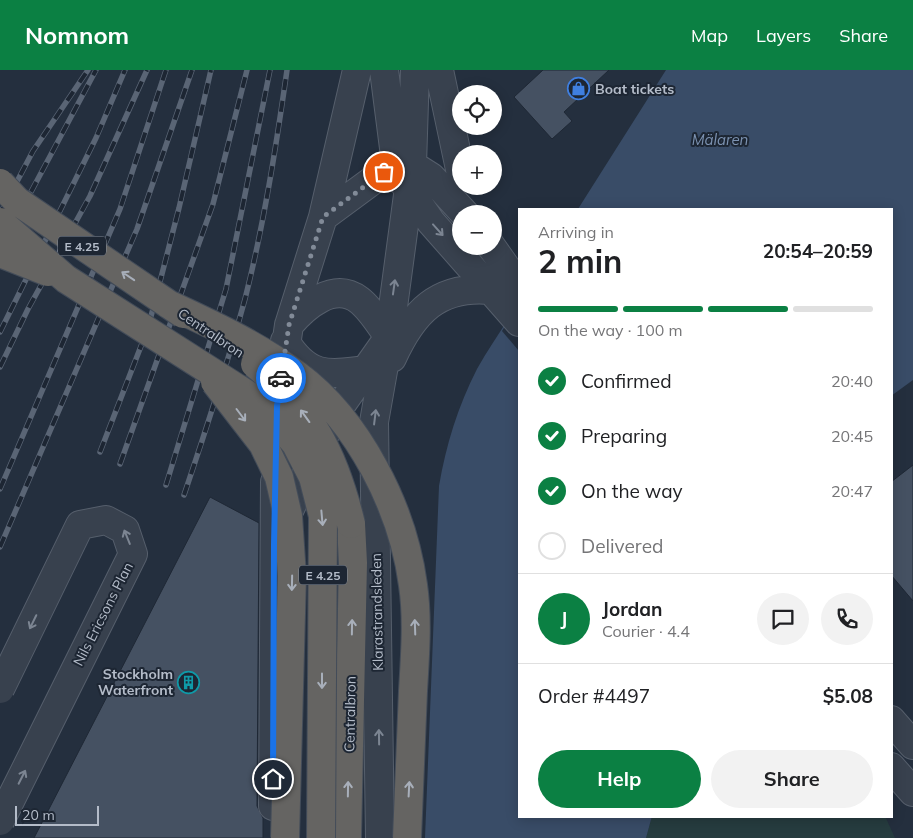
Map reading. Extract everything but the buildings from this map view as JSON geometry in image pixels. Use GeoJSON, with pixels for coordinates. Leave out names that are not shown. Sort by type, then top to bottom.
{"type":"FeatureCollection","features":[{"type":"Feature","properties":{"kind":"highway","name":"Centralbron"},"geometry":{"type":"LineString","coordinates":[[0,183],[17,201],[239,352],[281,386],[306,416],[326,447],[341,484],[351,524],[353,563],[347,838]]}},
{"type":"Feature","properties":{"kind":"highway","name":"Centralbron"},"geometry":{"type":"LineString","coordinates":[[0,222],[66,279],[262,404],[296,444],[313,478],[323,516],[321,838]]}},
{"type":"Feature","properties":{"kind":"highway"},"geometry":{"type":"LineString","coordinates":[[0,253],[8,258],[66,279]]}},
{"type":"Feature","properties":{"kind":"highway"},"geometry":{"type":"LineString","coordinates":[[168,304],[248,341],[298,376],[345,423],[378,475],[402,534],[413,585],[416,641],[407,838]]}},
{"type":"Feature","properties":{"kind":"highway"},"geometry":{"type":"LineString","coordinates":[[200,363],[263,444],[279,477],[288,516],[292,576],[285,838]]}},
{"type":"Feature","properties":{"kind":"street"},"geometry":{"type":"LineString","coordinates":[[273,838],[274,544],[277,406],[287,333],[323,217],[357,70]]}},
{"type":"Feature","properties":{"kind":"street","name":"Klarastrandsleden"},"geometry":{"type":"LineString","coordinates":[[384,70],[391,131],[406,175],[431,222],[515,318]]}},
{"type":"Feature","properties":{"kind":"street","name":"Klarastrandsleden"},"geometry":{"type":"LineString","coordinates":[[380,838],[373,378],[389,337],[415,70]]}},
{"type":"Feature","properties":{"kind":"street"},"geometry":{"type":"LineString","coordinates":[[439,70],[455,145]]}},
{"type":"Feature","properties":{"kind":"street"},"geometry":{"type":"LineString","coordinates":[[323,217],[384,172],[432,178],[457,205]]}},
{"type":"Feature","properties":{"kind":"street"},"geometry":{"type":"LineString","coordinates":[[498,255],[518,285]]}},
{"type":"Feature","properties":{"kind":"street","name":"Klarastrandsleden"},"geometry":{"type":"LineString","coordinates":[[373,378],[417,315],[436,299],[470,288],[492,290]]}},
{"type":"Feature","properties":{"kind":"street"},"geometry":{"type":"LineString","coordinates":[[287,333],[302,310],[335,292],[351,295],[361,301],[389,337]]}},
{"type":"Feature","properties":{"kind":"street"},"geometry":{"type":"LineString","coordinates":[[287,333],[296,359],[313,370],[373,378]]}},
{"type":"Feature","properties":{"kind":"street"},"geometry":{"type":"LineString","coordinates":[[274,544],[334,416],[373,378]]}},
{"type":"Feature","properties":{"kind":"street","name":"Nils Ericsons Plan"},"geometry":{"type":"LineString","coordinates":[[0,689],[80,525],[106,520],[125,530],[133,554],[0,821]]}},
{"type":"Feature","properties":{"kind":"street"},"geometry":{"type":"LineString","coordinates":[[893,722],[913,745]]}},
{"type":"Feature","properties":{"kind":"street"},"geometry":{"type":"LineString","coordinates":[[893,768],[913,792]]}},
{"type":"Feature","properties":{"kind":"green space"},"geometry":{"type":"Polygon","coordinates":[[[651,818],[886,818],[895,838],[646,838],[651,818]]]}},
{"type":"Feature","properties":{"kind":"water","name":"Mälaren"},"geometry":{"type":"Polygon","coordinates":[[[666,70],[913,70],[913,380],[893,395],[893,208],[579,208],[666,70]]]}},
{"type":"Feature","properties":{"kind":"water"},"geometry":{"type":"Polygon","coordinates":[[[518,305],[518,818],[651,818],[646,838],[425,838],[439,486],[445,456],[464,397],[487,352],[518,305]]]}},
{"type":"Feature","properties":{"kind":"pier"},"geometry":{"type":"Polygon","coordinates":[[[518,305],[518,350],[502,331],[518,305]]]}},
{"type":"Feature","properties":{"kind":"railway"},"geometry":{"type":"LineString","coordinates":[[0,214],[33,151],[88,70]]}},
{"type":"Feature","properties":{"kind":"railway"},"geometry":{"type":"LineString","coordinates":[[0,250],[96,70]]}},
{"type":"Feature","properties":{"kind":"railway"},"geometry":{"type":"LineString","coordinates":[[0,332],[96,138],[125,70]]}},
{"type":"Feature","properties":{"kind":"railway"},"geometry":{"type":"LineString","coordinates":[[0,367],[28,309],[90,196],[147,70]]}},
{"type":"Feature","properties":{"kind":"railway"},"geometry":{"type":"LineString","coordinates":[[0,489],[120,209],[166,70]]}},
{"type":"Feature","properties":{"kind":"railway"},"geometry":{"type":"LineString","coordinates":[[0,547],[137,229],[192,70]]}},
{"type":"Feature","properties":{"kind":"railway"},"geometry":{"type":"LineString","coordinates":[[100,452],[148,328],[179,208],[211,70]]}},
{"type":"Feature","properties":{"kind":"railway"},"geometry":{"type":"LineString","coordinates":[[120,464],[213,204],[247,70]]}},
{"type":"Feature","properties":{"kind":"railway"},"geometry":{"type":"LineString","coordinates":[[166,485],[226,289],[270,70]]}},
{"type":"Feature","properties":{"kind":"railway"},"geometry":{"type":"LineString","coordinates":[[184,495],[245,299],[269,185],[287,70]]}},
{"type":"Feature","properties":{"kind":"way so far"},"geometry":{"type":"LineString","coordinates":[[281,378],[289,325],[323,217],[384,172]]}},
{"type":"Feature","properties":{"kind":"place","name":"Boat tickets"},"geometry":{"type":"Point","coordinates":[579,89]}},
{"type":"Feature","properties":{"kind":"place","name":"Stockholm Waterfront"},"geometry":{"type":"Point","coordinates":[189,682]}},
{"type":"Feature","properties":{"kind":"route"},"geometry":{"type":"LineString","coordinates":[[273,779],[274,544],[277,406],[281,378]]}}]}
